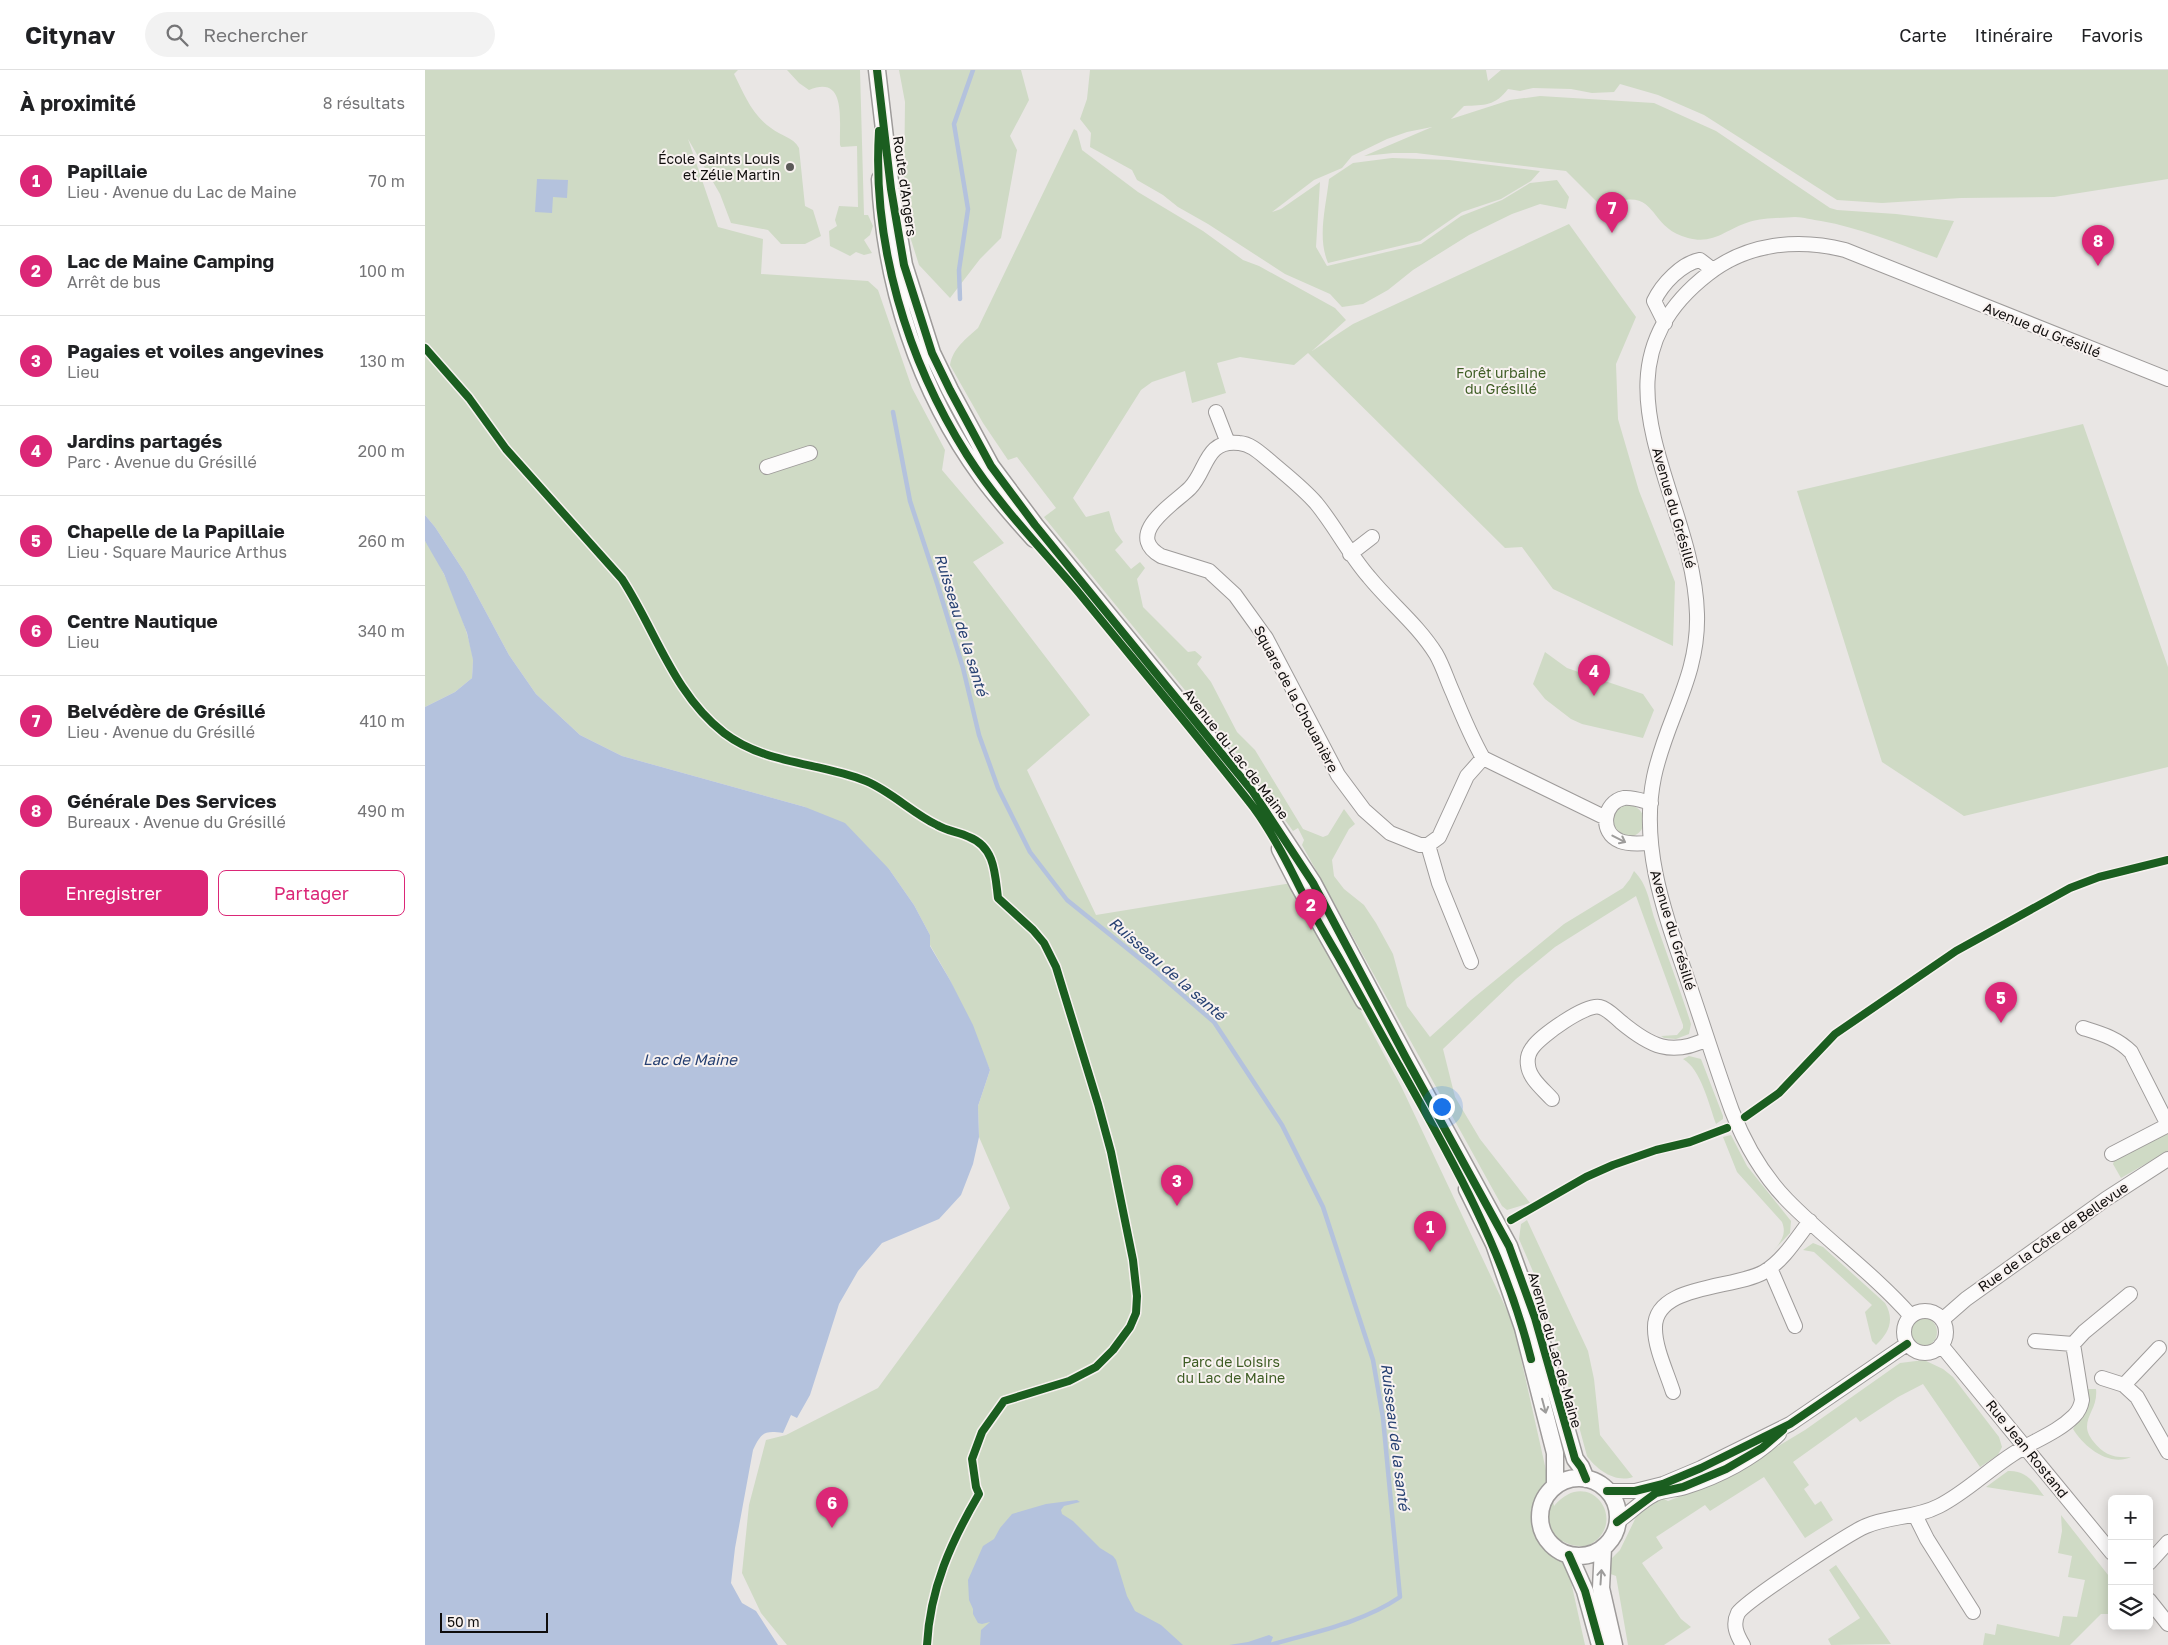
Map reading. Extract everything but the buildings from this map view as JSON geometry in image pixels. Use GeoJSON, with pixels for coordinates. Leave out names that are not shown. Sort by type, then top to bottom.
{"type":"FeatureCollection","features":[{"type":"Feature","properties":{"kind":"street","name":"Route d'Angers"},"geometry":{"type":"LineString","coordinates":[[877,70],[887,146],[897,265]]}},
{"type":"Feature","properties":{"kind":"street","name":"Avenue du Grésillé"},"geometry":{"type":"LineString","coordinates":[[1911,1316],[1885,1288],[1785,1198],[1748,1144],[1732,1111],[1655,879],[1651,843],[1651,803],[1654,776],[1664,741],[1683,694],[1693,661],[1697,599],[1690,558],[1649,420],[1647,402],[1649,368],[1653,352],[1665,322],[1685,294],[1713,270],[1741,255],[1771,246],[1803,243],[1831,247],[2168,379]]}},
{"type":"Feature","properties":{"kind":"street"},"geometry":{"type":"LineString","coordinates":[[1665,322],[1655,301],[1665,286],[1691,261],[1700,260],[1713,270]]}},
{"type":"Feature","properties":{"kind":"street","name":"Avenue du Lac de Maine"},"geometry":{"type":"LineString","coordinates":[[897,265],[932,353],[991,466],[1035,525],[1253,792],[1313,883],[1509,1246],[1535,1318],[1575,1459],[1581,1467],[1585,1479]]}},
{"type":"Feature","properties":{"kind":"street","name":"Avenue du Lac de Maine"},"geometry":{"type":"LineString","coordinates":[[897,265],[904,320],[918,360],[966,455],[998,498],[1144,673],[1268,829],[1437,1133],[1487,1228],[1509,1284],[1523,1328],[1555,1453],[1555,1486]]}},
{"type":"Feature","properties":{"kind":"street"},"geometry":{"type":"LineString","coordinates":[[1216,412],[1228,443],[1251,446],[1295,482],[1315,503],[1350,554],[1370,579],[1414,624],[1436,654],[1469,733],[1483,758],[1606,818]]}},
{"type":"Feature","properties":{"kind":"street","name":"Square de la Chouanière"},"geometry":{"type":"LineString","coordinates":[[1228,443],[1211,453],[1191,486],[1154,520],[1148,531],[1149,543],[1156,553],[1161,556],[1209,571],[1227,586],[1266,638],[1347,790],[1364,810],[1390,832],[1411,843],[1420,846],[1428,845]]}},
{"type":"Feature","properties":{"kind":"street"},"geometry":{"type":"LineString","coordinates":[[767,467],[810,453]]}},
{"type":"Feature","properties":{"kind":"street"},"geometry":{"type":"LineString","coordinates":[[1350,554],[1373,537]]}},
{"type":"Feature","properties":{"kind":"street"},"geometry":{"type":"LineString","coordinates":[[1471,962],[1439,883],[1428,845],[1439,838],[1467,776],[1483,758]]}},
{"type":"Feature","properties":{"kind":"street"},"geometry":{"type":"LineString","coordinates":[[1651,803],[1633,798],[1618,800],[1607,811],[1606,818],[1609,832],[1620,842],[1651,843]]}},
{"type":"Feature","properties":{"kind":"street"},"geometry":{"type":"LineString","coordinates":[[1552,1099],[1529,1070],[1530,1052],[1537,1042],[1586,1008],[1597,1006],[1607,1010],[1638,1036],[1655,1045],[1673,1048],[1685,1047],[1707,1039]]}},
{"type":"Feature","properties":{"kind":"street"},"geometry":{"type":"LineString","coordinates":[[2083,1028],[2111,1037],[2123,1044],[2131,1052],[2168,1125],[2112,1154]]}},
{"type":"Feature","properties":{"kind":"street","name":"Rue de la Côte de Bellevue"},"geometry":{"type":"LineString","coordinates":[[1942,1320],[1966,1299],[2106,1199],[2168,1159]]}},
{"type":"Feature","properties":{"kind":"street"},"geometry":{"type":"LineString","coordinates":[[1673,1392],[1655,1337],[1655,1323],[1660,1310],[1665,1304],[1678,1296],[1748,1278],[1770,1268],[1810,1221]]}},
{"type":"Feature","properties":{"kind":"street"},"geometry":{"type":"LineString","coordinates":[[1770,1268],[1795,1326]]}},
{"type":"Feature","properties":{"kind":"street"},"geometry":{"type":"LineString","coordinates":[[2073,1344],[2084,1332],[2129,1294]]}},
{"type":"Feature","properties":{"kind":"street"},"geometry":{"type":"LineString","coordinates":[[1927,1311],[1942,1320],[1946,1333],[1941,1345],[1926,1353],[1915,1351],[1907,1344],[1903,1332],[1904,1326],[1916,1312],[1927,1311]]}},
{"type":"Feature","properties":{"kind":"street"},"geometry":{"type":"LineString","coordinates":[[2035,1341],[2073,1344]]}},
{"type":"Feature","properties":{"kind":"street"},"geometry":{"type":"LineString","coordinates":[[1617,1522],[1657,1493],[1700,1481],[1762,1448],[1789,1424],[1907,1344]]}},
{"type":"Feature","properties":{"kind":"street"},"geometry":{"type":"LineString","coordinates":[[1743,1645],[1737,1635],[1735,1625],[1738,1614],[1746,1606],[1847,1536],[1865,1526],[1891,1518],[1915,1515],[1938,1507],[2025,1446],[2052,1433],[2074,1416],[2080,1408],[2082,1400],[2073,1344]]}},
{"type":"Feature","properties":{"kind":"street","name":"Rue Jean Rostand"},"geometry":{"type":"LineString","coordinates":[[1941,1345],[2108,1548]]}},
{"type":"Feature","properties":{"kind":"street"},"geometry":{"type":"LineString","coordinates":[[2124,1385],[2159,1348]]}},
{"type":"Feature","properties":{"kind":"street"},"geometry":{"type":"LineString","coordinates":[[2102,1378],[2124,1385],[2145,1408],[2168,1452]]}},
{"type":"Feature","properties":{"kind":"street"},"geometry":{"type":"LineString","coordinates":[[1607,1491],[1635,1492],[1663,1484],[1714,1462],[1769,1432],[1789,1424]]}},
{"type":"Feature","properties":{"kind":"street"},"geometry":{"type":"LineString","coordinates":[[1585,1479],[1597,1483],[1607,1491],[1616,1505],[1617,1522],[1611,1539],[1603,1548],[1587,1556],[1569,1555],[1560,1552],[1549,1543],[1540,1524],[1542,1503],[1555,1486],[1567,1480],[1585,1479]]}},
{"type":"Feature","properties":{"kind":"street"},"geometry":{"type":"LineString","coordinates":[[1915,1515],[1927,1539],[1973,1612]]}},
{"type":"Feature","properties":{"kind":"street"},"geometry":{"type":"LineString","coordinates":[[2153,1559],[2168,1542]]}},
{"type":"Feature","properties":{"kind":"street"},"geometry":{"type":"LineString","coordinates":[[1603,1548],[1601,1588],[1615,1645]]}},
{"type":"Feature","properties":{"kind":"street"},"geometry":{"type":"LineString","coordinates":[[1569,1555],[1585,1591],[1600,1645]]}},
{"type":"Feature","properties":{"kind":"street"},"geometry":{"type":"LineString","coordinates":[[2153,1605],[2168,1624]]}},
{"type":"Feature","properties":{"kind":"green space","name":"Parc de Loisirs du Lac de Maine"},"geometry":{"type":"Polygon","coordinates":[[[425,70],[738,70],[734,74],[749,104],[759,117],[764,123],[790,139],[799,148],[805,206],[813,210],[821,236],[805,244],[781,244],[768,230],[731,223],[720,194],[688,139],[718,227],[763,239],[761,274],[868,281],[878,290],[912,388],[945,450],[942,470],[1004,543],[973,562],[1090,715],[1027,770],[1096,915],[1292,883],[1401,1086],[1513,1323],[1554,1506],[1567,1495],[1579,1491],[1590,1493],[1599,1500],[1605,1510],[1606,1521],[1603,1532],[1594,1542],[1586,1546],[1578,1546],[1562,1541],[1585,1645],[787,1645],[761,1613],[742,1573],[749,1505],[766,1440],[786,1435],[878,1388],[1010,1208],[979,1137],[978,1106],[990,1070],[950,980],[930,945],[930,935],[914,905],[889,869],[805,807],[622,756],[580,735],[536,694],[509,655],[465,573],[425,515],[425,70]]]}},
{"type":"Feature","properties":{"kind":"green space"},"geometry":{"type":"Polygon","coordinates":[[[787,70],[860,70],[864,215],[868,215],[873,226],[870,235],[864,240],[872,253],[864,255],[856,252],[850,256],[830,246],[829,231],[837,226],[835,220],[839,206],[858,207],[857,146],[841,147],[840,145],[840,113],[835,94],[830,88],[821,87],[809,90],[799,83],[787,70]]]}},
{"type":"Feature","properties":{"kind":"green space"},"geometry":{"type":"Polygon","coordinates":[[[899,70],[1021,70],[1029,100],[1010,136],[1017,150],[1001,238],[980,259],[950,298],[919,265],[907,227],[904,188],[905,102],[899,70]]]}},
{"type":"Feature","properties":{"kind":"green space"},"geometry":{"type":"Polygon","coordinates":[[[1090,70],[1486,70],[1488,81],[1501,70],[2168,70],[2168,179],[2054,197],[1961,198],[1882,203],[1837,200],[1704,115],[1658,95],[1620,84],[1614,92],[1592,93],[1571,89],[1533,88],[1520,91],[1508,89],[1499,99],[1489,104],[1464,106],[1451,119],[1510,100],[1540,96],[1654,103],[1716,131],[1830,208],[1954,221],[1937,258],[1851,228],[1798,217],[1754,221],[1713,238],[1697,240],[1674,232],[1664,225],[1644,203],[1634,200],[1621,201],[1602,207],[1566,171],[1416,153],[1364,156],[1432,127],[1407,132],[1387,139],[1352,156],[1342,168],[1314,180],[1272,212],[1281,209],[1320,182],[1316,247],[1327,266],[1421,244],[1461,216],[1502,200],[1530,183],[1557,180],[1569,197],[1566,209],[1540,204],[1512,214],[1469,235],[1413,270],[1388,290],[1363,304],[1342,307],[1330,294],[1285,274],[1137,180],[1132,170],[1090,147],[1091,133],[1080,119],[1087,99],[1090,70]]]}},
{"type":"Feature","properties":{"kind":"green space","name":"Forêt urbaine du Grésillé"},"geometry":{"type":"Polygon","coordinates":[[[1074,129],[1077,131],[1082,150],[1138,192],[1203,231],[1243,260],[1259,266],[1335,308],[1346,320],[1312,351],[1353,324],[1569,224],[1636,317],[1616,364],[1618,419],[1639,491],[1675,582],[1673,646],[1553,589],[1522,547],[1505,548],[1308,353],[1294,365],[1240,357],[1217,363],[1226,393],[1192,403],[1185,371],[1152,382],[1141,390],[1073,498],[1086,517],[1109,511],[1115,531],[1123,542],[1115,550],[1131,569],[1140,562],[1145,568],[1137,579],[1143,607],[1188,652],[1195,651],[1202,657],[1197,664],[1211,682],[1237,732],[1255,750],[1303,829],[1323,837],[1328,835],[1344,809],[1355,824],[1349,829],[1332,860],[1334,876],[1344,889],[1364,905],[1376,923],[1393,954],[1407,1006],[1430,1037],[1471,1000],[1564,924],[1623,888],[1634,871],[1639,876],[1647,894],[1691,1024],[1689,1034],[1676,1039],[1661,1036],[1677,1035],[1683,1028],[1683,1025],[1636,896],[1555,947],[1516,979],[1443,1049],[1455,1097],[1480,1139],[1530,1203],[1507,1210],[1502,1206],[1302,845],[1304,840],[1298,828],[1293,831],[1241,759],[1044,517],[1056,508],[1017,457],[1008,460],[983,423],[950,365],[957,349],[978,328],[1074,129]]]}},
{"type":"Feature","properties":{"kind":"green space"},"geometry":{"type":"Polygon","coordinates":[[[1392,158],[1449,160],[1540,171],[1531,181],[1501,199],[1462,212],[1420,241],[1328,263],[1323,243],[1323,232],[1329,179],[1353,163],[1392,158]]]}},
{"type":"Feature","properties":{"kind":"green space"},"geometry":{"type":"Polygon","coordinates":[[[2083,424],[2168,667],[2168,767],[1964,816],[1882,762],[1797,491],[2083,424]]]}},
{"type":"Feature","properties":{"kind":"green space"},"geometry":{"type":"Polygon","coordinates":[[[425,541],[440,565],[454,598],[471,647],[473,659],[472,678],[455,692],[425,707],[425,541]]]}},
{"type":"Feature","properties":{"kind":"green space"},"geometry":{"type":"Polygon","coordinates":[[[1545,652],[1567,668],[1643,694],[1654,710],[1643,738],[1582,724],[1571,719],[1545,699],[1533,684],[1545,652]]]}},
{"type":"Feature","properties":{"kind":"green space"},"geometry":{"type":"Polygon","coordinates":[[[1628,805],[1634,806],[1639,810],[1643,815],[1643,827],[1639,832],[1634,836],[1628,837],[1622,836],[1617,832],[1613,827],[1612,821],[1613,815],[1617,810],[1622,806],[1628,805]]]}},
{"type":"Feature","properties":{"kind":"green space"},"geometry":{"type":"Polygon","coordinates":[[[1689,1056],[1701,1059],[1723,1116],[1723,1119],[1716,1124],[1700,1079],[1683,1059],[1689,1056]]]}},
{"type":"Feature","properties":{"kind":"green space"},"geometry":{"type":"Polygon","coordinates":[[[2168,1129],[2168,1151],[2121,1178],[2113,1164],[2116,1156],[2168,1129]]]}},
{"type":"Feature","properties":{"kind":"green space"},"geometry":{"type":"Polygon","coordinates":[[[1731,1135],[1747,1166],[1791,1221],[1790,1233],[1773,1251],[1782,1238],[1784,1230],[1782,1222],[1737,1172],[1723,1137],[1731,1135]]]}},
{"type":"Feature","properties":{"kind":"green space"},"geometry":{"type":"Polygon","coordinates":[[[1527,1220],[1588,1351],[1594,1379],[1600,1435],[1633,1477],[1613,1477],[1596,1466],[1587,1456],[1561,1360],[1535,1276],[1519,1239],[1521,1224],[1527,1220]]]}},
{"type":"Feature","properties":{"kind":"green space"},"geometry":{"type":"Polygon","coordinates":[[[1813,1243],[1823,1247],[1885,1303],[1890,1315],[1889,1326],[1884,1336],[1876,1345],[1872,1341],[1865,1312],[1872,1305],[1814,1252],[1803,1250],[1813,1243]]]}},
{"type":"Feature","properties":{"kind":"green space"},"geometry":{"type":"Polygon","coordinates":[[[1922,1317],[1933,1321],[1937,1332],[1933,1343],[1922,1347],[1911,1343],[1907,1332],[1911,1321],[1922,1317]]]}},
{"type":"Feature","properties":{"kind":"green space"},"geometry":{"type":"Polygon","coordinates":[[[1924,1360],[1943,1369],[1953,1377],[1999,1437],[2002,1447],[1998,1455],[1980,1467],[1923,1384],[1898,1397],[1860,1422],[1856,1417],[1793,1462],[1809,1485],[1804,1489],[1815,1505],[1821,1501],[1833,1520],[1805,1538],[1764,1477],[1710,1511],[1705,1505],[1656,1537],[1663,1548],[1642,1563],[1681,1619],[1691,1627],[1664,1645],[1628,1645],[1616,1576],[1605,1572],[1611,1559],[1620,1550],[1638,1513],[1660,1497],[1668,1501],[1710,1485],[1805,1430],[1900,1363],[1924,1360]]]}},
{"type":"Feature","properties":{"kind":"green space"},"geometry":{"type":"Polygon","coordinates":[[[2087,1389],[2096,1389],[2095,1400],[2087,1422],[2091,1438],[2101,1450],[2109,1455],[2131,1457],[2114,1459],[2098,1454],[2073,1429],[2082,1415],[2087,1389]]]}},
{"type":"Feature","properties":{"kind":"green space"},"geometry":{"type":"Polygon","coordinates":[[[2008,1471],[2015,1471],[2025,1475],[2044,1496],[1986,1487],[2008,1471]]]}},
{"type":"Feature","properties":{"kind":"green space"},"geometry":{"type":"Polygon","coordinates":[[[2061,1515],[2108,1575],[2108,1614],[2101,1614],[2070,1645],[1983,1645],[1985,1633],[1995,1635],[1997,1624],[2059,1637],[2063,1616],[2077,1617],[2085,1580],[2068,1577],[2072,1556],[2058,1553],[2062,1531],[2061,1515]]]}},
{"type":"Feature","properties":{"kind":"green space"},"geometry":{"type":"Polygon","coordinates":[[[1836,1565],[1891,1644],[1831,1645],[1828,1639],[1860,1618],[1829,1570],[1836,1565]]]}},
{"type":"Feature","properties":{"kind":"water"},"geometry":{"type":"Polygon","coordinates":[[[537,179],[568,180],[567,198],[553,197],[552,213],[535,212],[537,179]]]}},
{"type":"Feature","properties":{"kind":"water","name":"Lac de Maine"},"geometry":{"type":"Polygon","coordinates":[[[425,515],[465,573],[509,655],[536,694],[580,735],[622,756],[805,807],[845,823],[889,869],[914,905],[930,935],[930,946],[973,1025],[990,1070],[978,1106],[979,1137],[973,1164],[961,1195],[939,1219],[882,1243],[858,1271],[839,1304],[810,1395],[797,1418],[791,1415],[783,1433],[771,1432],[761,1436],[753,1450],[735,1548],[731,1583],[742,1603],[756,1611],[778,1645],[425,1645],[425,707],[455,692],[472,678],[473,660],[467,633],[444,574],[425,541],[425,515]]]}},
{"type":"Feature","properties":{"kind":"water"},"geometry":{"type":"Polygon","coordinates":[[[1077,1500],[1080,1502],[1064,1506],[1061,1510],[1062,1514],[1073,1521],[1100,1548],[1113,1556],[1116,1560],[1127,1596],[1135,1611],[1161,1625],[1183,1645],[980,1645],[981,1630],[990,1622],[978,1623],[973,1614],[969,1600],[968,1580],[983,1546],[994,1539],[1000,1528],[1012,1514],[1046,1504],[1077,1500]]]}},
{"type":"Feature","properties":{"kind":"water"},"geometry":{"type":"Polygon","coordinates":[[[1269,1635],[1273,1637],[1270,1645],[1229,1645],[1248,1642],[1269,1635]]]}},
{"type":"Feature","properties":{"kind":"waterway","name":"Ruisseau de la santé"},"geometry":{"type":"LineString","coordinates":[[960,299],[959,270],[968,209],[954,124],[973,70]]}},
{"type":"Feature","properties":{"kind":"waterway","name":"Ruisseau de la santé"},"geometry":{"type":"LineString","coordinates":[[893,412],[910,501],[963,668],[979,735],[998,788],[1030,852],[1067,900],[1154,970],[1214,1022],[1282,1125],[1323,1207],[1373,1360],[1383,1418],[1400,1597],[1370,1614],[1354,1620],[1270,1645]]}},
{"type":"Feature","properties":{"kind":"cycle path"},"geometry":{"type":"LineString","coordinates":[[877,70],[891,189],[904,265],[932,353],[950,390],[991,466],[1035,525],[1253,792],[1313,883],[1509,1246],[1535,1318],[1575,1459],[1586,1479]]}},
{"type":"Feature","properties":{"kind":"cycle path"},"geometry":{"type":"LineString","coordinates":[[879,131],[878,173],[881,216],[888,258],[898,300],[911,341],[927,380],[946,418],[967,455],[992,491],[1189,727],[1254,808],[1266,826],[1475,1206],[1506,1280],[1520,1319],[1531,1359]]}},
{"type":"Feature","properties":{"kind":"cycle path"},"geometry":{"type":"LineString","coordinates":[[425,348],[469,398],[506,449],[622,579],[678,680],[706,717],[724,733],[757,751],[866,781],[885,791],[928,820],[978,842],[989,854],[992,862],[998,898],[1033,930],[1044,943],[1056,967],[1111,1152],[1133,1260],[1137,1296],[1136,1313],[1130,1327],[1113,1350],[1096,1367],[1069,1381],[1004,1401],[982,1432],[972,1459],[976,1487],[979,1494],[959,1530],[937,1585],[932,1604],[927,1645]]}},
{"type":"Feature","properties":{"kind":"cycle path"},"geometry":{"type":"LineString","coordinates":[[1745,1117],[1779,1093],[1835,1034],[1956,951],[2070,888],[2099,877],[2168,860]]}},
{"type":"Feature","properties":{"kind":"cycle path"},"geometry":{"type":"LineString","coordinates":[[1511,1220],[1586,1177],[1613,1165],[1656,1150],[1690,1142],[1727,1128]]}},
{"type":"Feature","properties":{"kind":"cycle path"},"geometry":{"type":"LineString","coordinates":[[1607,1491],[1635,1491],[1663,1484],[1701,1468],[1790,1424],[1907,1344]]}},
{"type":"Feature","properties":{"kind":"cycle path"},"geometry":{"type":"LineString","coordinates":[[1617,1522],[1656,1493],[1683,1487],[1726,1469],[1762,1448],[1783,1430]]}},
{"type":"Feature","properties":{"kind":"cycle path"},"geometry":{"type":"LineString","coordinates":[[1569,1555],[1585,1591],[1600,1645]]}},
{"type":"Feature","properties":{"kind":"place","name":"École Saints Louis et Zélie Martin"},"geometry":{"type":"Point","coordinates":[790,167]}},
{"type":"Feature","properties":{"kind":"place","name":"Belvédère de Grésillé"},"geometry":{"type":"Point","coordinates":[1612,233]}},
{"type":"Feature","properties":{"kind":"place","name":"Générale Des Services"},"geometry":{"type":"Point","coordinates":[2098,266]}},
{"type":"Feature","properties":{"kind":"place","name":"Jardins partagés"},"geometry":{"type":"Point","coordinates":[1594,696]}},
{"type":"Feature","properties":{"kind":"place","name":"Lac de Maine Camping"},"geometry":{"type":"Point","coordinates":[1311,930]}},
{"type":"Feature","properties":{"kind":"place","name":"Chapelle de la Papillaie"},"geometry":{"type":"Point","coordinates":[2001,1023]}},
{"type":"Feature","properties":{"kind":"place","name":"Pagaies et voiles angevines"},"geometry":{"type":"Point","coordinates":[1177,1206]}},
{"type":"Feature","properties":{"kind":"place","name":"Papillaie"},"geometry":{"type":"Point","coordinates":[1430,1252]}},
{"type":"Feature","properties":{"kind":"place","name":"Centre Nautique"},"geometry":{"type":"Point","coordinates":[832,1528]}}]}
